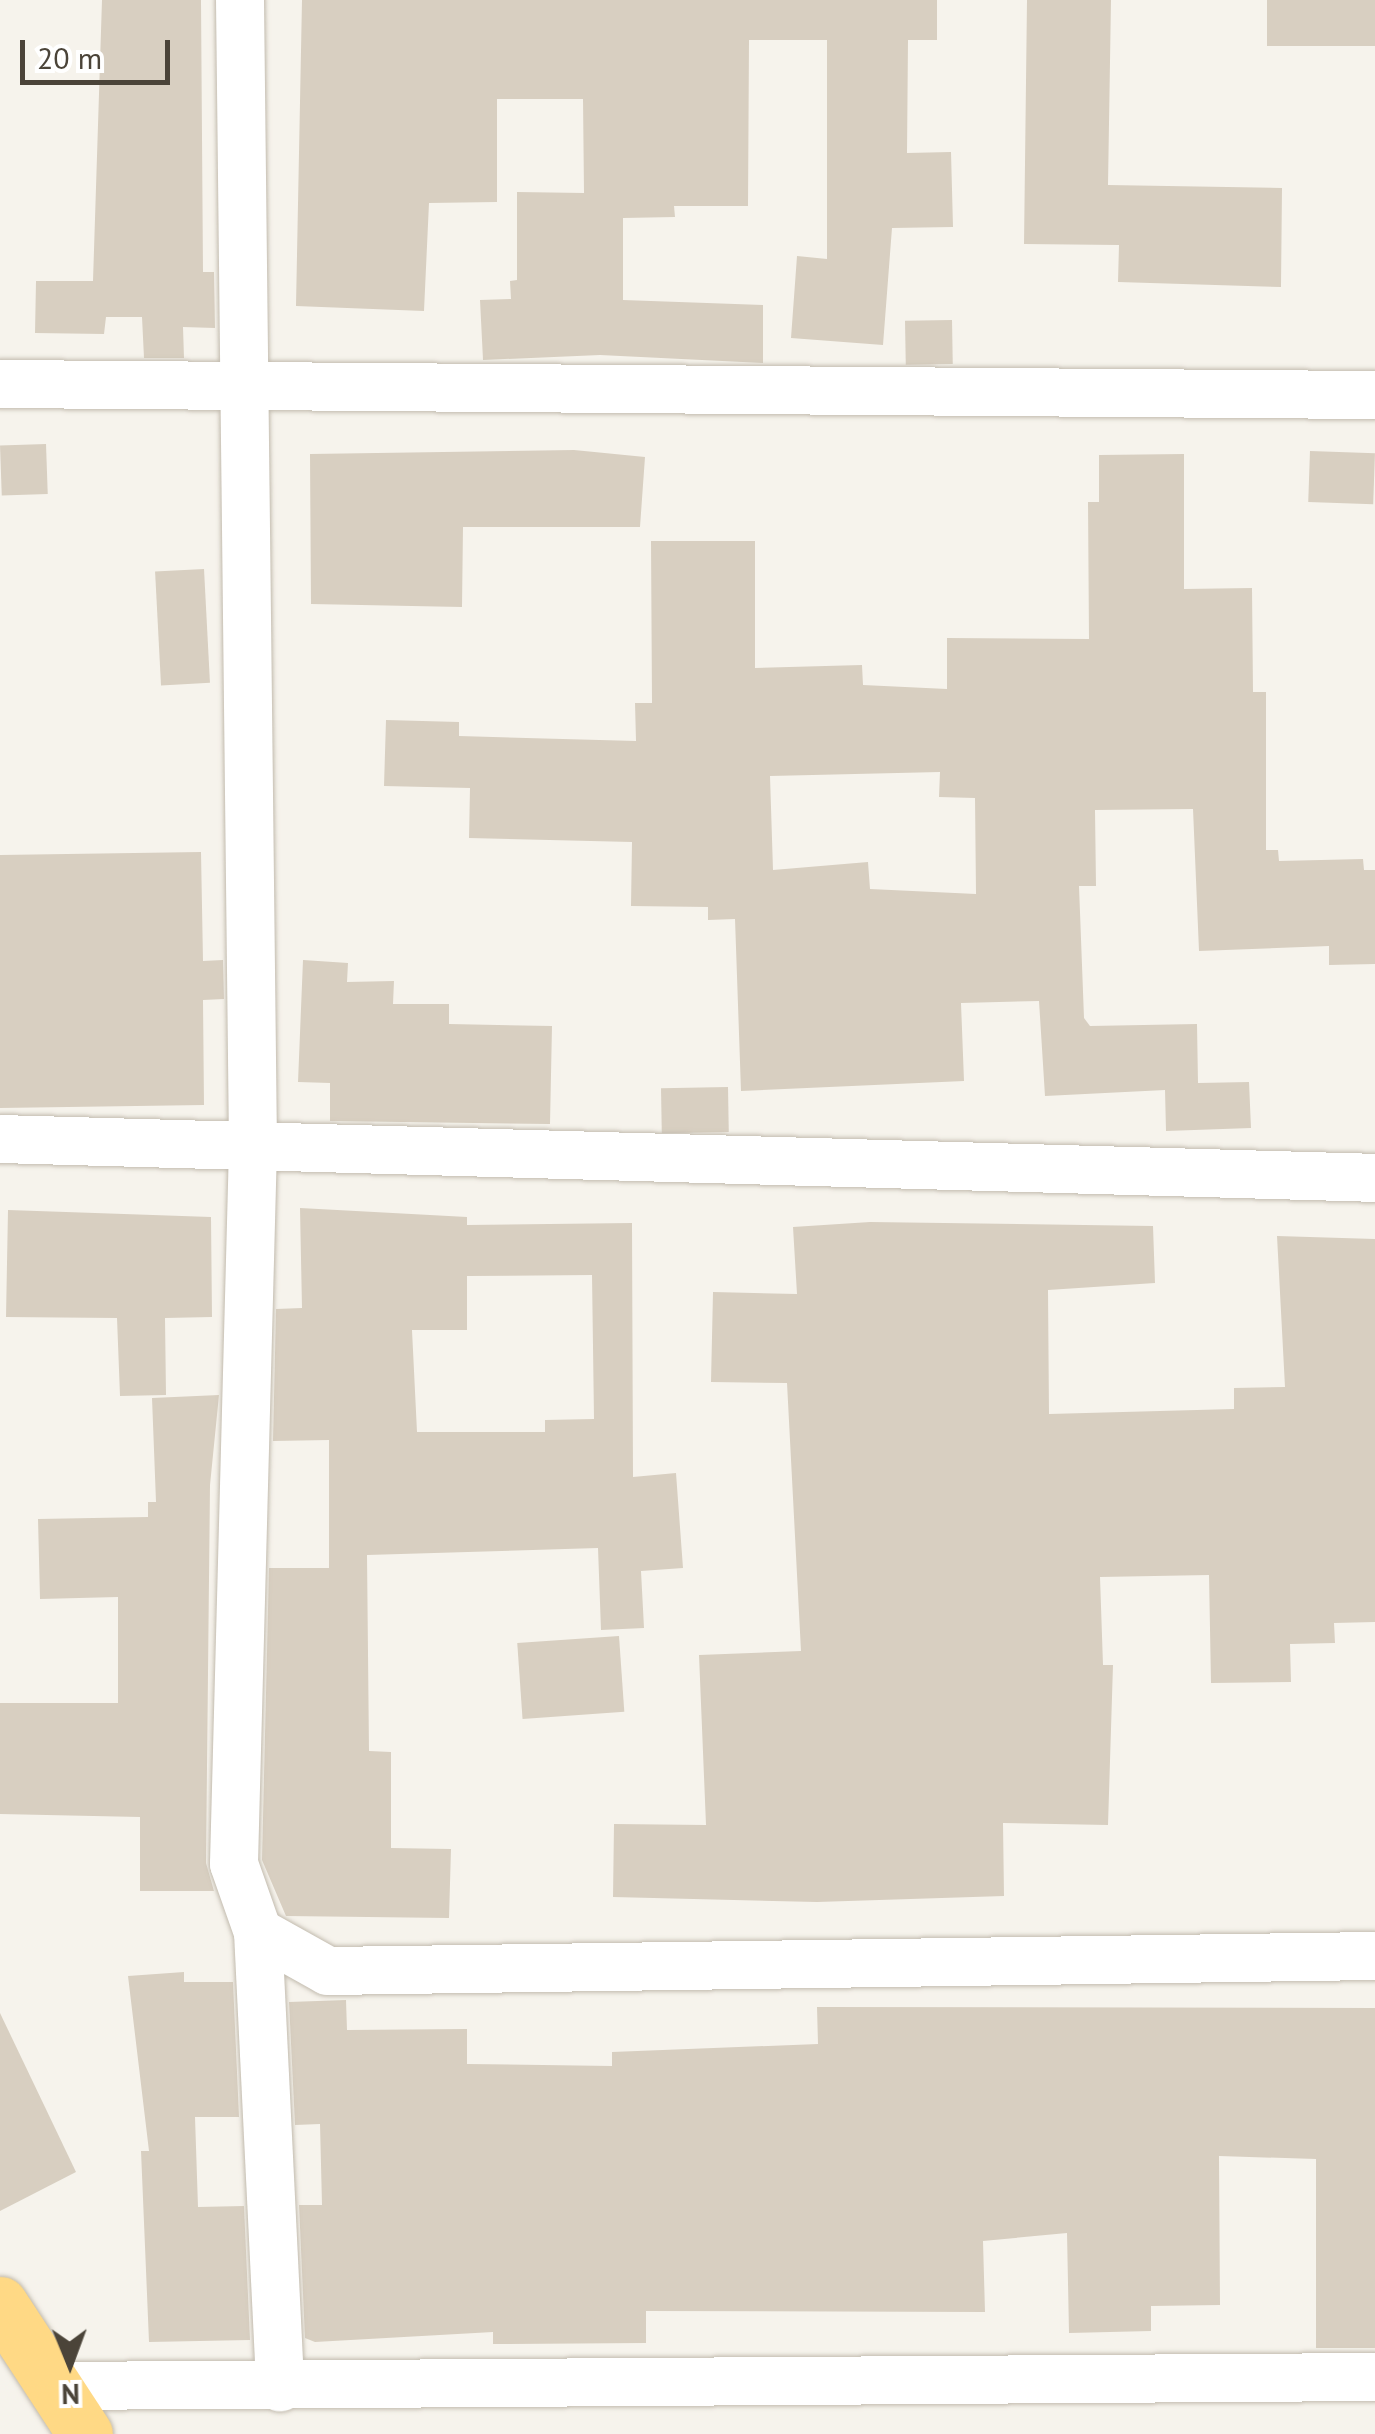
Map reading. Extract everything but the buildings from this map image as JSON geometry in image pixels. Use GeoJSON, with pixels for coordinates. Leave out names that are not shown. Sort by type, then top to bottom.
{"type":"FeatureCollection","features":[{"type":"Feature","properties":{"kind":"highway"},"geometry":{"type":"LineString","coordinates":[[0,2304],[85,2434]]}},
{"type":"Feature","properties":{"kind":"street"},"geometry":{"type":"LineString","coordinates":[[240,0],[253,1147],[234,1864],[258,1932],[280,2388]]}},
{"type":"Feature","properties":{"kind":"street"},"geometry":{"type":"LineString","coordinates":[[0,384],[242,380],[1375,396]]}},
{"type":"Feature","properties":{"kind":"street"},"geometry":{"type":"LineString","coordinates":[[0,1139],[1375,1178]]}},
{"type":"Feature","properties":{"kind":"street"},"geometry":{"type":"LineString","coordinates":[[258,1932],[328,1971],[1375,1956]]}},
{"type":"Feature","properties":{"kind":"street"},"geometry":{"type":"LineString","coordinates":[[55,2386],[280,2388],[1375,2378]]}}]}
